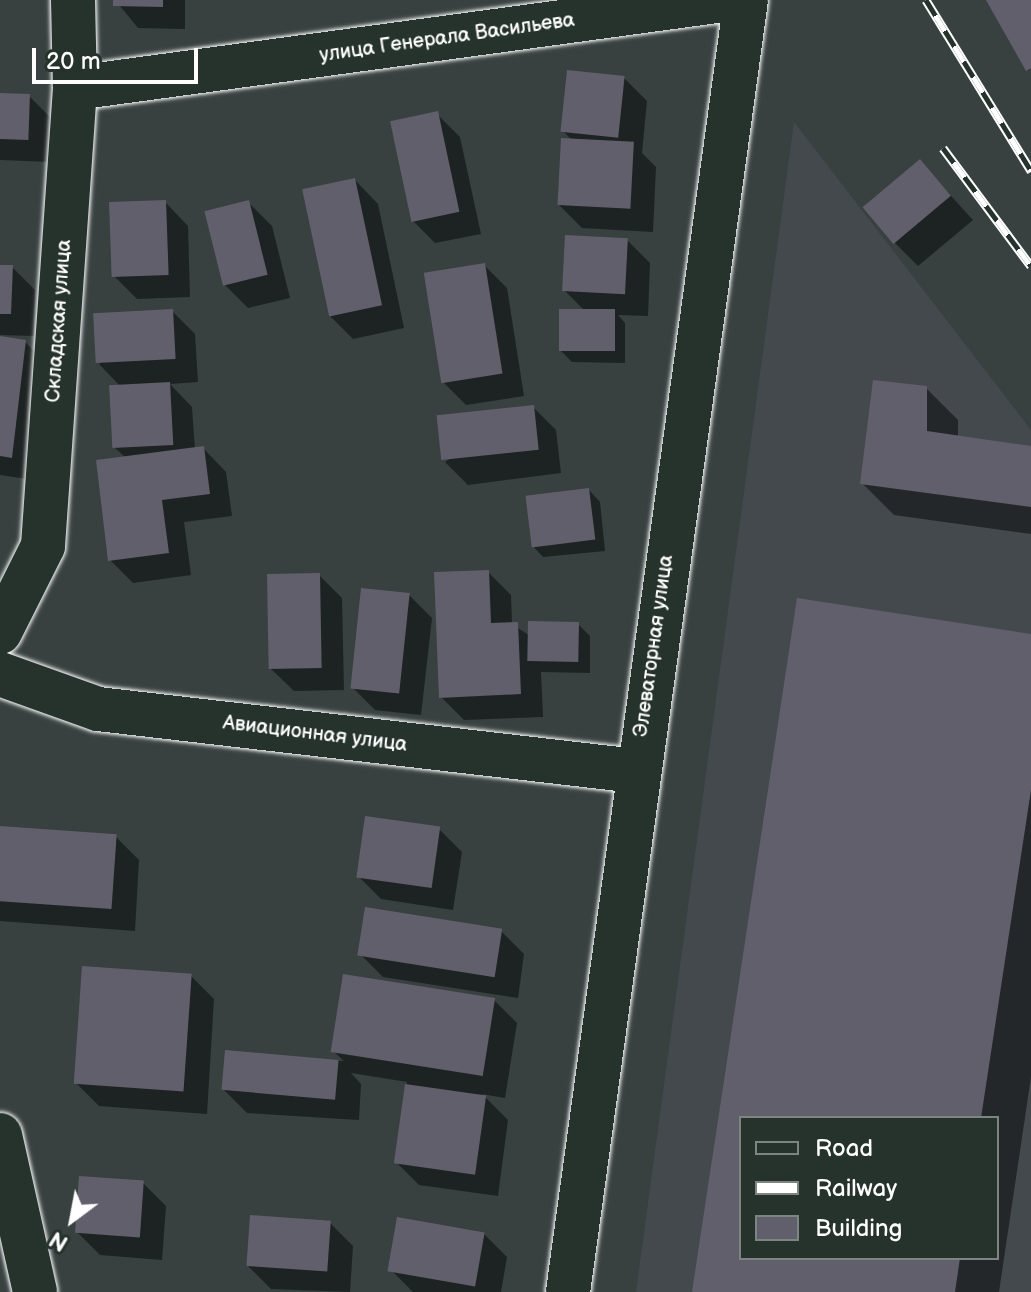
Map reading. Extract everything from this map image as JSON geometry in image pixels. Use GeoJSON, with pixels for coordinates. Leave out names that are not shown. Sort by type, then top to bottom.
{"type":"FeatureCollection","features":[{"type":"Feature","properties":{"kind":"main road","name":"Складская улица"},"geometry":{"type":"LineString","coordinates":[[0,632],[43,546],[75,88],[73,0]]}},
{"type":"Feature","properties":{"kind":"main road","name":"улица Генерала Васильева"},"geometry":{"type":"LineString","coordinates":[[75,88],[724,0]]}},
{"type":"Feature","properties":{"kind":"main road","name":"Элеваторная улица"},"geometry":{"type":"LineString","coordinates":[[568,1292],[636,771],[746,0]]}},
{"type":"Feature","properties":{"kind":"main road","name":"Авиационная улица"},"geometry":{"type":"LineString","coordinates":[[0,674],[98,709],[636,771]]}},
{"type":"Feature","properties":{"kind":"main road"},"geometry":{"type":"LineString","coordinates":[[0,1135],[35,1292]]}},
{"type":"Feature","properties":{"kind":"shaded area"},"geometry":{"type":"Polygon","coordinates":[[[794,122],[1031,430],[1031,1292],[636,1292],[794,122]]]}},
{"type":"Feature","properties":{"kind":"building"},"geometry":{"type":"Polygon","coordinates":[[[113,0],[163,0],[163,7],[113,6],[113,0]]]}},
{"type":"Feature","properties":{"kind":"building"},"geometry":{"type":"Polygon","coordinates":[[[986,0],[1031,0],[1031,68],[1026,71],[986,0]]]}},
{"type":"Feature","properties":{"kind":"building"},"geometry":{"type":"Polygon","coordinates":[[[567,70],[625,76],[618,138],[561,132],[567,70]]]}},
{"type":"Feature","properties":{"kind":"building"},"geometry":{"type":"Polygon","coordinates":[[[0,93],[30,94],[28,140],[0,139],[0,93]]]}},
{"type":"Feature","properties":{"kind":"building"},"geometry":{"type":"Polygon","coordinates":[[[438,111],[459,212],[411,222],[390,121],[438,111]]]}},
{"type":"Feature","properties":{"kind":"building"},"geometry":{"type":"Polygon","coordinates":[[[561,138],[634,142],[630,209],[557,205],[561,138]]]}},
{"type":"Feature","properties":{"kind":"building"},"geometry":{"type":"Polygon","coordinates":[[[920,159],[951,196],[893,244],[863,207],[920,159]]]}},
{"type":"Feature","properties":{"kind":"building"},"geometry":{"type":"Polygon","coordinates":[[[355,178],[382,305],[329,316],[302,189],[355,178]]]}},
{"type":"Feature","properties":{"kind":"building"},"geometry":{"type":"Polygon","coordinates":[[[166,200],[169,275],[112,277],[109,202],[166,200]]]}},
{"type":"Feature","properties":{"kind":"building"},"geometry":{"type":"Polygon","coordinates":[[[249,200],[268,275],[223,286],[204,211],[249,200]]]}},
{"type":"Feature","properties":{"kind":"building"},"geometry":{"type":"Polygon","coordinates":[[[565,235],[628,238],[625,294],[562,291],[565,235]]]}},
{"type":"Feature","properties":{"kind":"building"},"geometry":{"type":"Polygon","coordinates":[[[485,263],[503,374],[441,383],[424,273],[485,263]]]}},
{"type":"Feature","properties":{"kind":"building"},"geometry":{"type":"Polygon","coordinates":[[[0,265],[13,265],[11,314],[0,314],[0,265]]]}},
{"type":"Feature","properties":{"kind":"building"},"geometry":{"type":"Polygon","coordinates":[[[173,309],[176,359],[96,363],[93,313],[173,309]]]}},
{"type":"Feature","properties":{"kind":"building"},"geometry":{"type":"Polygon","coordinates":[[[559,309],[615,309],[615,351],[559,351],[559,309]]]}},
{"type":"Feature","properties":{"kind":"building"},"geometry":{"type":"Polygon","coordinates":[[[0,336],[26,340],[12,458],[0,456],[0,336]]]}},
{"type":"Feature","properties":{"kind":"building"},"geometry":{"type":"Polygon","coordinates":[[[873,380],[927,386],[927,431],[1031,446],[1031,507],[860,484],[873,380]]]}},
{"type":"Feature","properties":{"kind":"building"},"geometry":{"type":"Polygon","coordinates":[[[170,382],[173,445],[112,448],[109,385],[170,382]]]}},
{"type":"Feature","properties":{"kind":"building"},"geometry":{"type":"Polygon","coordinates":[[[534,405],[539,450],[441,460],[437,415],[534,405]]]}},
{"type":"Feature","properties":{"kind":"building"},"geometry":{"type":"Polygon","coordinates":[[[204,446],[210,494],[162,500],[169,553],[108,561],[96,460],[204,446]]]}},
{"type":"Feature","properties":{"kind":"building"},"geometry":{"type":"Polygon","coordinates":[[[589,488],[595,540],[532,547],[525,496],[589,488]]]}},
{"type":"Feature","properties":{"kind":"building"},"geometry":{"type":"Polygon","coordinates":[[[489,570],[491,623],[518,622],[521,694],[439,698],[434,572],[489,570]]]}},
{"type":"Feature","properties":{"kind":"building"},"geometry":{"type":"Polygon","coordinates":[[[320,573],[322,668],[269,669],[267,574],[320,573]]]}},
{"type":"Feature","properties":{"kind":"building"},"geometry":{"type":"Polygon","coordinates":[[[361,588],[410,593],[399,694],[350,688],[361,588]]]}},
{"type":"Feature","properties":{"kind":"building"},"geometry":{"type":"Polygon","coordinates":[[[797,598],[1031,634],[1031,790],[981,1116],[739,1116],[739,1260],[960,1260],[955,1292],[692,1292],[797,598]]]}},
{"type":"Feature","properties":{"kind":"building"},"geometry":{"type":"Polygon","coordinates":[[[528,621],[579,622],[578,662],[527,661],[528,621]]]}},
{"type":"Feature","properties":{"kind":"building"},"geometry":{"type":"Polygon","coordinates":[[[365,816],[440,827],[432,888],[356,877],[365,816]]]}},
{"type":"Feature","properties":{"kind":"building"},"geometry":{"type":"Polygon","coordinates":[[[0,826],[117,834],[111,909],[0,901],[0,826]]]}},
{"type":"Feature","properties":{"kind":"building"},"geometry":{"type":"Polygon","coordinates":[[[365,907],[502,929],[495,977],[357,955],[365,907]]]}},
{"type":"Feature","properties":{"kind":"building"},"geometry":{"type":"Polygon","coordinates":[[[82,966],[192,974],[184,1091],[74,1084],[82,966]]]}},
{"type":"Feature","properties":{"kind":"building"},"geometry":{"type":"Polygon","coordinates":[[[343,974],[495,998],[483,1076],[331,1052],[343,974]]]}},
{"type":"Feature","properties":{"kind":"building"},"geometry":{"type":"Polygon","coordinates":[[[225,1050],[339,1060],[335,1100],[222,1090],[225,1050]]]}},
{"type":"Feature","properties":{"kind":"building"},"geometry":{"type":"Polygon","coordinates":[[[405,1084],[486,1095],[475,1175],[394,1163],[405,1084]]]}},
{"type":"Feature","properties":{"kind":"building"},"geometry":{"type":"Polygon","coordinates":[[[79,1176],[144,1181],[140,1237],[75,1233],[79,1176]]]}},
{"type":"Feature","properties":{"kind":"building"},"geometry":{"type":"Polygon","coordinates":[[[250,1215],[331,1221],[327,1272],[246,1266],[250,1215]]]}},
{"type":"Feature","properties":{"kind":"building"},"geometry":{"type":"Polygon","coordinates":[[[397,1217],[485,1232],[475,1287],[387,1271],[397,1217]]]}},
{"type":"Feature","properties":{"kind":"railway"},"geometry":{"type":"LineString","coordinates":[[926,0],[1031,171]]}},
{"type":"Feature","properties":{"kind":"railway"},"geometry":{"type":"LineString","coordinates":[[943,148],[1031,266]]}}]}
